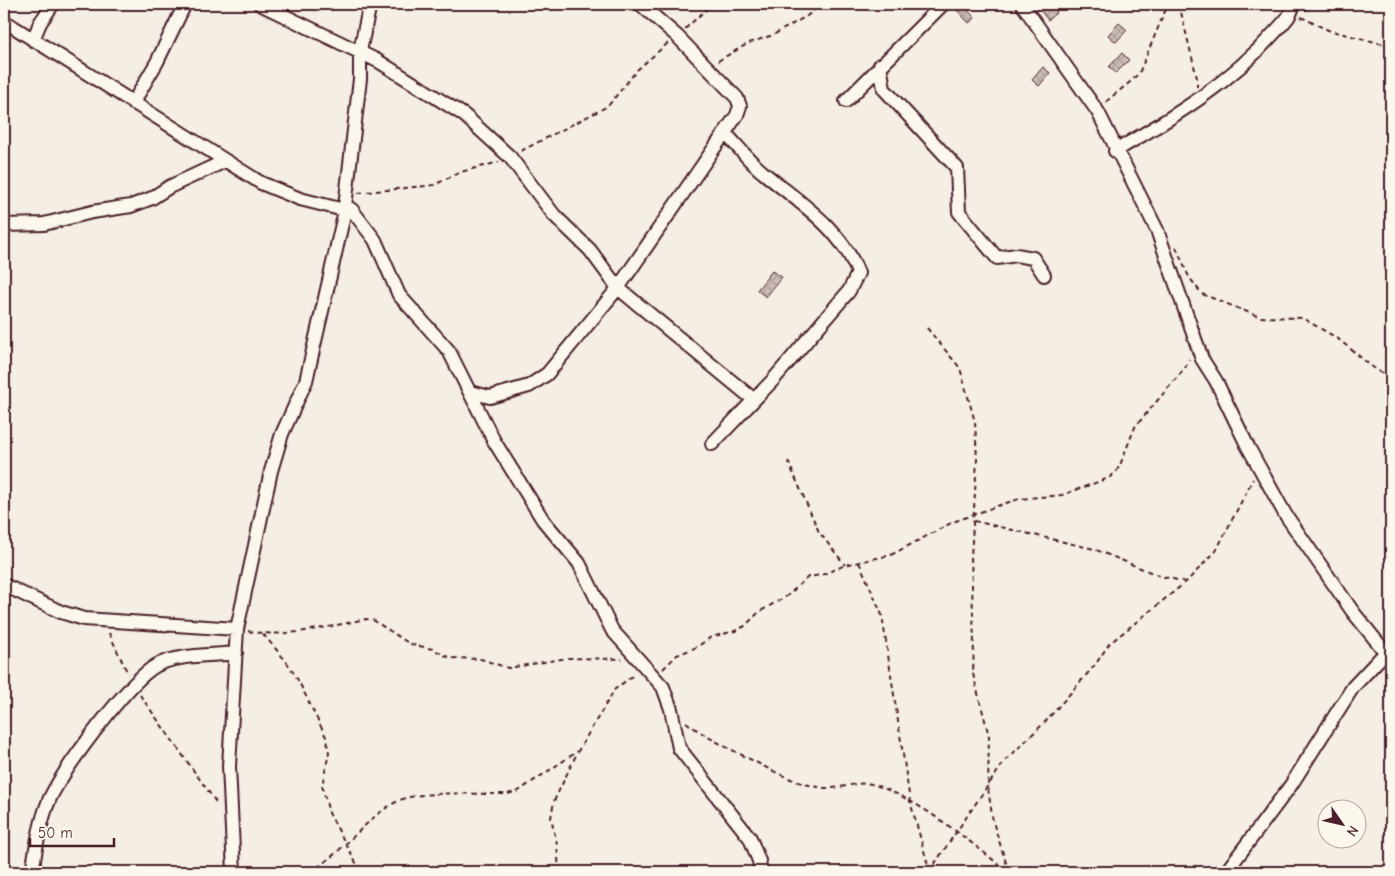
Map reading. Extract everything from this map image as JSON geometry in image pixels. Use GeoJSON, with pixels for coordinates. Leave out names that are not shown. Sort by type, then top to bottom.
{"type":"FeatureCollection","features":[{"type":"Feature","properties":{"kind":"street"},"geometry":{"type":"LineString","coordinates":[[33,40],[40,23],[53,4]]}},
{"type":"Feature","properties":{"kind":"street"},"geometry":{"type":"LineString","coordinates":[[133,104],[166,44],[185,4]]}},
{"type":"Feature","properties":{"kind":"street"},"geometry":{"type":"LineString","coordinates":[[260,4],[360,51],[432,93],[464,115],[510,157],[554,215],[590,250],[618,288],[753,399]]}},
{"type":"Feature","properties":{"kind":"street"},"geometry":{"type":"LineString","coordinates":[[234,872],[228,766],[237,629],[270,471],[282,434],[306,381],[345,203],[360,79],[360,51],[370,4]]}},
{"type":"Feature","properties":{"kind":"street"},"geometry":{"type":"LineString","coordinates":[[470,392],[490,397],[529,386],[547,374],[618,288],[737,115],[740,106],[737,98],[677,36],[640,4]]}},
{"type":"Feature","properties":{"kind":"street"},"geometry":{"type":"LineString","coordinates":[[846,101],[943,4]]}},
{"type":"Feature","properties":{"kind":"street"},"geometry":{"type":"LineString","coordinates":[[1022,4],[1098,112],[1157,230],[1202,359],[1216,381],[1285,514],[1353,612],[1388,656],[1353,687],[1290,785],[1228,869]]}},
{"type":"Feature","properties":{"kind":"street"},"geometry":{"type":"LineString","coordinates":[[1116,150],[1196,102],[1226,80],[1266,42],[1294,10]]}},
{"type":"Feature","properties":{"kind":"street"},"geometry":{"type":"LineString","coordinates":[[4,21],[133,104],[268,186],[300,199],[345,203],[352,210],[375,240],[399,295],[417,317],[444,344],[506,460],[555,536],[579,563],[612,630],[655,678],[667,696],[678,748],[750,838],[761,872]]}},
{"type":"Feature","properties":{"kind":"street"},"geometry":{"type":"LineString","coordinates":[[880,66],[884,90],[958,168],[959,212],[997,258],[1016,255],[1033,258],[1044,274]]}},
{"type":"Feature","properties":{"kind":"street"},"geometry":{"type":"LineString","coordinates":[[712,444],[773,380],[849,291],[858,273],[851,254],[833,233],[801,201],[763,174],[725,133]]}},
{"type":"Feature","properties":{"kind":"street"},"geometry":{"type":"LineString","coordinates":[[4,225],[44,224],[92,212],[130,206],[225,161]]}},
{"type":"Feature","properties":{"kind":"street"},"geometry":{"type":"LineString","coordinates":[[4,585],[71,616],[104,621],[237,629]]}},
{"type":"Feature","properties":{"kind":"street"},"geometry":{"type":"LineString","coordinates":[[32,872],[36,844],[50,799],[80,753],[133,685],[157,665],[180,658],[236,653]]}},
{"type":"Feature","properties":{"kind":"path"},"geometry":{"type":"LineString","coordinates":[[345,203],[434,185],[461,172],[486,167],[510,157],[564,127],[608,106],[638,70],[712,4]]}},
{"type":"Feature","properties":{"kind":"path"},"geometry":{"type":"LineString","coordinates":[[708,68],[749,43],[773,34],[807,16],[821,4]]}},
{"type":"Feature","properties":{"kind":"path"},"geometry":{"type":"LineString","coordinates":[[1098,112],[1122,88],[1134,81],[1168,4]]}},
{"type":"Feature","properties":{"kind":"path"},"geometry":{"type":"LineString","coordinates":[[1179,4],[1197,78],[1196,102]]}},
{"type":"Feature","properties":{"kind":"path"},"geometry":{"type":"LineString","coordinates":[[1276,4],[1294,10],[1328,30],[1391,46]]}},
{"type":"Feature","properties":{"kind":"path"},"geometry":{"type":"LineString","coordinates":[[1294,10],[1319,4]]}},
{"type":"Feature","properties":{"kind":"path"},"geometry":{"type":"LineString","coordinates":[[1157,230],[1172,241],[1178,250],[1189,277],[1202,294],[1260,317],[1302,318],[1337,338],[1375,369],[1391,377]]}},
{"type":"Feature","properties":{"kind":"path"},"geometry":{"type":"LineString","coordinates":[[927,328],[960,368],[975,422],[977,460],[971,557],[974,642],[973,674],[989,736],[988,788],[993,822],[1009,872]]}},
{"type":"Feature","properties":{"kind":"path"},"geometry":{"type":"LineString","coordinates":[[655,678],[677,655],[697,647],[711,636],[740,629],[759,612],[787,596],[808,577],[845,565],[890,555],[953,522],[973,514],[1019,499],[1062,495],[1113,475],[1120,465],[1135,428],[1187,364],[1193,336]]}},
{"type":"Feature","properties":{"kind":"path"},"geometry":{"type":"LineString","coordinates":[[788,461],[819,532],[845,565]]}},
{"type":"Feature","properties":{"kind":"path"},"geometry":{"type":"LineString","coordinates":[[930,872],[936,859],[957,834],[1004,762],[1046,721],[1082,681],[1109,644],[1186,582],[1216,551],[1259,466]]}},
{"type":"Feature","properties":{"kind":"path"},"geometry":{"type":"LineString","coordinates":[[974,521],[1094,549],[1160,576],[1186,582]]}},
{"type":"Feature","properties":{"kind":"path"},"geometry":{"type":"LineString","coordinates":[[859,562],[882,615],[910,801],[930,872]]}},
{"type":"Feature","properties":{"kind":"path"},"geometry":{"type":"LineString","coordinates":[[237,629],[262,633],[315,630],[366,619],[373,620],[410,644],[433,649],[450,658],[480,659],[508,668],[568,658],[641,663]]}},
{"type":"Feature","properties":{"kind":"path"},"geometry":{"type":"LineString","coordinates":[[104,621],[133,685],[208,794],[230,819]]}},
{"type":"Feature","properties":{"kind":"path"},"geometry":{"type":"LineString","coordinates":[[262,633],[294,674],[327,740],[329,753],[322,786],[329,812],[348,844],[361,872]]}},
{"type":"Feature","properties":{"kind":"path"},"geometry":{"type":"LineString","coordinates":[[559,872],[557,844],[551,818],[554,801],[578,751],[615,689],[641,663]]}},
{"type":"Feature","properties":{"kind":"path"},"geometry":{"type":"LineString","coordinates":[[686,721],[717,742],[770,771],[789,778],[825,788],[868,784],[894,792],[910,801],[1009,872]]}},
{"type":"Feature","properties":{"kind":"path"},"geometry":{"type":"LineString","coordinates":[[309,872],[325,864],[378,815],[397,801],[415,796],[517,792],[578,751]]}},
{"type":"Feature","properties":{"kind":"path"},"geometry":{"type":"LineString","coordinates":[[1198,872],[1210,866],[1228,869]]}},
{"type":"Feature","properties":{"kind":"path"},"geometry":{"type":"LineString","coordinates":[[1162,872],[1183,870],[1193,872]]}},
{"type":"Feature","properties":{"kind":"building"},"geometry":{"type":"Polygon","coordinates":[[[962,4],[975,18],[969,23],[955,8],[962,4]]]}},
{"type":"Feature","properties":{"kind":"building"},"geometry":{"type":"Polygon","coordinates":[[[1047,4],[1050,4],[1057,12],[1048,20],[1040,10],[1047,4]]]}},
{"type":"Feature","properties":{"kind":"building"},"geometry":{"type":"Polygon","coordinates":[[[1119,23],[1127,30],[1116,42],[1108,35],[1119,23]]]}},
{"type":"Feature","properties":{"kind":"building"},"geometry":{"type":"Polygon","coordinates":[[[1122,53],[1129,60],[1116,73],[1109,67],[1122,53]]]}},
{"type":"Feature","properties":{"kind":"building"},"geometry":{"type":"Polygon","coordinates":[[[1043,67],[1050,73],[1039,86],[1032,80],[1043,67]]]}},
{"type":"Feature","properties":{"kind":"building"},"geometry":{"type":"Polygon","coordinates":[[[772,271],[782,277],[766,297],[757,290],[772,271]]]}}]}
